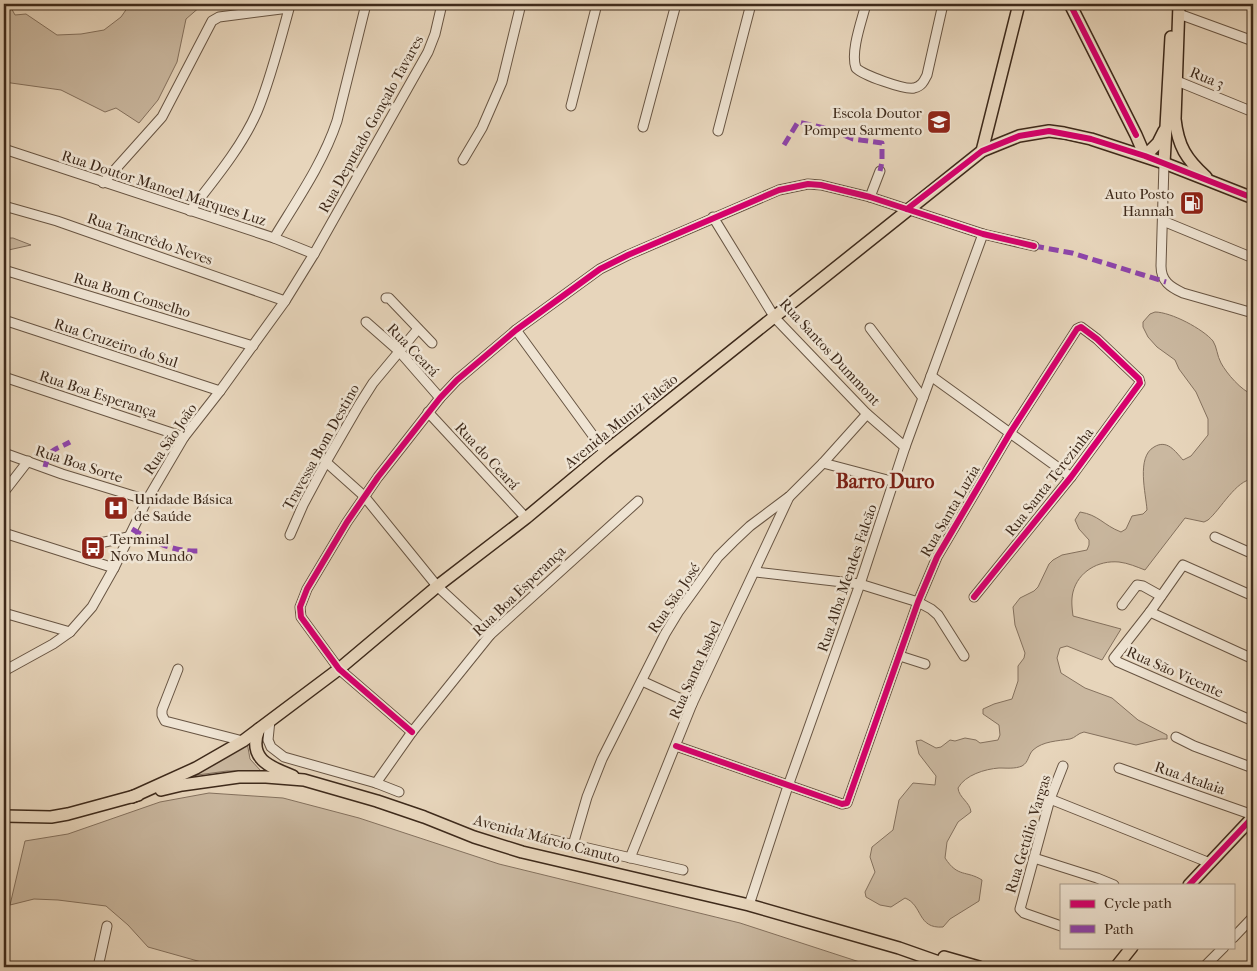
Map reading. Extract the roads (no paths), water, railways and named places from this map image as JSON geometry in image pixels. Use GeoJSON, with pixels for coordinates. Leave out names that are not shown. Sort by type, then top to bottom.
{"type":"FeatureCollection","features":[{"type":"Feature","properties":{"kind":"main road"},"geometry":{"type":"LineString","coordinates":[[982,151],[1019,4]]}},
{"type":"Feature","properties":{"kind":"main road"},"geometry":{"type":"LineString","coordinates":[[1070,4],[1145,156],[1158,143],[1167,123]]}},
{"type":"Feature","properties":{"kind":"main road"},"geometry":{"type":"LineString","coordinates":[[1164,162],[1172,4]]}},
{"type":"Feature","properties":{"kind":"main road"},"geometry":{"type":"LineString","coordinates":[[1179,9],[1175,119],[1179,144],[1195,167],[1211,182]]}},
{"type":"Feature","properties":{"kind":"main road","name":"Avenida Muniz Falcão"},"geometry":{"type":"LineString","coordinates":[[132,797],[196,768],[243,741],[339,669],[437,586],[526,518],[605,452],[982,151],[1018,136],[1049,131],[1091,139],[1164,162],[1253,198]]}},
{"type":"Feature","properties":{"kind":"main road"},"geometry":{"type":"LineString","coordinates":[[259,729],[257,754],[268,764],[304,780]]}},
{"type":"Feature","properties":{"kind":"main road","name":"Avenida Márcio Canuto"},"geometry":{"type":"LineString","coordinates":[[132,797],[182,784],[239,776],[304,780],[377,801],[424,817],[474,838],[522,852],[749,905],[899,948],[953,967]]}},
{"type":"Feature","properties":{"kind":"main road"},"geometry":{"type":"LineString","coordinates":[[4,816],[51,817],[132,797]]}},
{"type":"Feature","properties":{"kind":"main road"},"geometry":{"type":"LineString","coordinates":[[1190,884],[1253,816]]}},
{"type":"Feature","properties":{"kind":"main road"},"geometry":{"type":"LineString","coordinates":[[899,948],[938,955],[978,967]]}},
{"type":"Feature","properties":{"kind":"main road"},"geometry":{"type":"LineString","coordinates":[[1117,966],[1130,948]]}},
{"type":"Feature","properties":{"kind":"main road"},"geometry":{"type":"LineString","coordinates":[[914,953],[934,967]]}},
{"type":"Feature","properties":{"kind":"street"},"geometry":{"type":"LineString","coordinates":[[274,238],[322,159],[330,140],[337,121],[366,4]]}},
{"type":"Feature","properties":{"kind":"street","name":"Rua Deputado Gonçalo Tavares"},"geometry":{"type":"LineString","coordinates":[[314,254],[424,60],[435,34],[442,4]]}},
{"type":"Feature","properties":{"kind":"street"},"geometry":{"type":"LineString","coordinates":[[463,160],[482,128],[502,82],[521,4]]}},
{"type":"Feature","properties":{"kind":"street"},"geometry":{"type":"LineString","coordinates":[[571,106],[597,4]]}},
{"type":"Feature","properties":{"kind":"street"},"geometry":{"type":"LineString","coordinates":[[643,128],[676,4]]}},
{"type":"Feature","properties":{"kind":"street"},"geometry":{"type":"LineString","coordinates":[[718,131],[751,4]]}},
{"type":"Feature","properties":{"kind":"street"},"geometry":{"type":"LineString","coordinates":[[866,4],[856,45],[854,59],[856,68],[867,76],[908,88],[918,87],[925,81],[943,4]]}},
{"type":"Feature","properties":{"kind":"street"},"geometry":{"type":"LineString","coordinates":[[103,183],[162,117],[212,21],[219,17],[290,6],[257,112],[248,130],[222,169],[190,211]]}},
{"type":"Feature","properties":{"kind":"street"},"geometry":{"type":"LineString","coordinates":[[1179,9],[1253,41]]}},
{"type":"Feature","properties":{"kind":"street","name":"Rua 3"},"geometry":{"type":"LineString","coordinates":[[1177,81],[1253,112]]}},
{"type":"Feature","properties":{"kind":"street","name":"Rua Doutor Manoel Marques Luz"},"geometry":{"type":"LineString","coordinates":[[4,149],[274,238],[314,254]]}},
{"type":"Feature","properties":{"kind":"street"},"geometry":{"type":"LineString","coordinates":[[1164,162],[1161,272],[1166,282],[1174,289],[1183,293],[1253,313]]}},
{"type":"Feature","properties":{"kind":"street"},"geometry":{"type":"LineString","coordinates":[[870,197],[880,171]]}},
{"type":"Feature","properties":{"kind":"street"},"geometry":{"type":"LineString","coordinates":[[412,732],[339,669],[301,617],[300,607],[307,589],[364,496],[428,412],[457,380],[516,330],[600,269],[628,255],[779,190],[808,184],[821,185],[870,197],[983,234],[1034,246]]}},
{"type":"Feature","properties":{"kind":"street","name":"Rua Tancrêdo Neves"},"geometry":{"type":"LineString","coordinates":[[4,206],[57,222],[285,302]]}},
{"type":"Feature","properties":{"kind":"street","name":"Rua Santos Dummont"},"geometry":{"type":"LineString","coordinates":[[713,217],[775,318],[867,414],[905,447]]}},
{"type":"Feature","properties":{"kind":"street"},"geometry":{"type":"LineString","coordinates":[[1163,221],[1253,258]]}},
{"type":"Feature","properties":{"kind":"street","name":"Rua Alba Mendes Falcão"},"geometry":{"type":"LineString","coordinates":[[749,905],[788,786],[895,482],[905,447],[983,234]]}},
{"type":"Feature","properties":{"kind":"street","name":"Rua São João"},"geometry":{"type":"LineString","coordinates":[[4,671],[53,644],[70,632],[92,607],[114,568],[147,500],[184,437],[220,392],[285,302],[314,254]]}},
{"type":"Feature","properties":{"kind":"street","name":"Rua Bom Conselho"},"geometry":{"type":"LineString","coordinates":[[4,270],[253,346]]}},
{"type":"Feature","properties":{"kind":"street"},"geometry":{"type":"LineString","coordinates":[[386,298],[389,298],[432,343]]}},
{"type":"Feature","properties":{"kind":"street","name":"Rua Cruzeiro do Sul"},"geometry":{"type":"LineString","coordinates":[[4,320],[220,392]]}},
{"type":"Feature","properties":{"kind":"street","name":"Rua Ceará"},"geometry":{"type":"LineString","coordinates":[[366,322],[399,351],[440,398]]}},
{"type":"Feature","properties":{"kind":"street","name":"Rua Santa Terezinha"},"geometry":{"type":"LineString","coordinates":[[974,597],[1071,477],[1140,381],[1096,339],[1081,327],[1078,327]]}},
{"type":"Feature","properties":{"kind":"street","name":"Rua Santa Luzia"},"geometry":{"type":"LineString","coordinates":[[788,786],[842,804],[847,803],[918,602],[936,557],[1010,434],[1078,327]]}},
{"type":"Feature","properties":{"kind":"street"},"geometry":{"type":"LineString","coordinates":[[870,328],[923,398]]}},
{"type":"Feature","properties":{"kind":"street","name":"Travessa Bom Destino"},"geometry":{"type":"LineString","coordinates":[[290,535],[303,505],[358,404],[418,329]]}},
{"type":"Feature","properties":{"kind":"street"},"geometry":{"type":"LineString","coordinates":[[516,330],[540,368],[605,452]]}},
{"type":"Feature","properties":{"kind":"street"},"geometry":{"type":"LineString","coordinates":[[931,376],[1071,477]]}},
{"type":"Feature","properties":{"kind":"street","name":"Rua Boa Esperança"},"geometry":{"type":"LineString","coordinates":[[4,377],[184,437]]}},
{"type":"Feature","properties":{"kind":"street","name":"Rua do Ceará"},"geometry":{"type":"LineString","coordinates":[[428,412],[526,518]]}},
{"type":"Feature","properties":{"kind":"street","name":"Rua São José"},"geometry":{"type":"LineString","coordinates":[[574,845],[587,797],[599,766],[665,634],[718,557],[750,526],[790,496],[867,414]]}},
{"type":"Feature","properties":{"kind":"street","name":"Rua Boa Sorte"},"geometry":{"type":"LineString","coordinates":[[4,453],[62,474],[147,500]]}},
{"type":"Feature","properties":{"kind":"street"},"geometry":{"type":"LineString","coordinates":[[4,492],[28,461]]}},
{"type":"Feature","properties":{"kind":"street"},"geometry":{"type":"LineString","coordinates":[[326,462],[364,496],[437,586],[490,635]]}},
{"type":"Feature","properties":{"kind":"street"},"geometry":{"type":"LineString","coordinates":[[823,463],[895,482]]}},
{"type":"Feature","properties":{"kind":"street","name":"Rua Santa Isabel"},"geometry":{"type":"LineString","coordinates":[[630,858],[692,704],[756,572],[790,496]]}},
{"type":"Feature","properties":{"kind":"street","name":"Rua Boa Esperança"},"geometry":{"type":"LineString","coordinates":[[376,783],[412,732],[490,635],[638,501]]}},
{"type":"Feature","properties":{"kind":"street"},"geometry":{"type":"LineString","coordinates":[[4,533],[114,568]]}},
{"type":"Feature","properties":{"kind":"street"},"geometry":{"type":"LineString","coordinates":[[92,561],[100,543],[128,537]]}},
{"type":"Feature","properties":{"kind":"street"},"geometry":{"type":"LineString","coordinates":[[1214,537],[1253,554]]}},
{"type":"Feature","properties":{"kind":"street"},"geometry":{"type":"LineString","coordinates":[[1253,596],[1183,565],[1150,612],[1253,658]]}},
{"type":"Feature","properties":{"kind":"street"},"geometry":{"type":"LineString","coordinates":[[756,572],[860,584],[918,602],[938,615],[964,656]]}},
{"type":"Feature","properties":{"kind":"street"},"geometry":{"type":"LineString","coordinates":[[1122,605],[1137,585],[1143,586],[1161,596]]}},
{"type":"Feature","properties":{"kind":"street","name":"Rua São Vicente"},"geometry":{"type":"LineString","coordinates":[[1150,612],[1114,658],[1118,662],[1253,721]]}},
{"type":"Feature","properties":{"kind":"street"},"geometry":{"type":"LineString","coordinates":[[4,613],[70,632]]}},
{"type":"Feature","properties":{"kind":"street"},"geometry":{"type":"LineString","coordinates":[[900,656],[925,664]]}},
{"type":"Feature","properties":{"kind":"street"},"geometry":{"type":"LineString","coordinates":[[178,669],[162,710],[165,721],[243,741]]}},
{"type":"Feature","properties":{"kind":"street"},"geometry":{"type":"LineString","coordinates":[[642,681],[692,704]]}},
{"type":"Feature","properties":{"kind":"street"},"geometry":{"type":"LineString","coordinates":[[270,720],[268,740],[271,747],[284,757],[376,783],[399,792]]}},
{"type":"Feature","properties":{"kind":"street"},"geometry":{"type":"LineString","coordinates":[[1176,737],[1253,768]]}},
{"type":"Feature","properties":{"kind":"street"},"geometry":{"type":"LineString","coordinates":[[676,746],[788,786]]}},
{"type":"Feature","properties":{"kind":"street","name":"Rua Getúlio Vargas"},"geometry":{"type":"LineString","coordinates":[[1060,926],[1020,910],[1050,798],[1063,766]]}},
{"type":"Feature","properties":{"kind":"street","name":"Rua Atalaia"},"geometry":{"type":"LineString","coordinates":[[1119,768],[1253,816]]}},
{"type":"Feature","properties":{"kind":"street"},"geometry":{"type":"LineString","coordinates":[[1050,798],[1210,863]]}},
{"type":"Feature","properties":{"kind":"street"},"geometry":{"type":"LineString","coordinates":[[527,834],[683,870]]}},
{"type":"Feature","properties":{"kind":"street"},"geometry":{"type":"LineString","coordinates":[[1034,858],[1112,884]]}},
{"type":"Feature","properties":{"kind":"street"},"geometry":{"type":"LineString","coordinates":[[1234,937],[1253,917]]}},
{"type":"Feature","properties":{"kind":"street"},"geometry":{"type":"LineString","coordinates":[[98,967],[107,926]]}},
{"type":"Feature","properties":{"kind":"street"},"geometry":{"type":"LineString","coordinates":[[1204,967],[1223,948]]}},
{"type":"Feature","properties":{"kind":"place","name":"Escola Doutor Pompeu Sarmento"},"geometry":{"type":"Point","coordinates":[939,122]}},
{"type":"Feature","properties":{"kind":"place","name":"Auto Posto Hannah"},"geometry":{"type":"Point","coordinates":[1192,203]}},
{"type":"Feature","properties":{"kind":"place","name":"Unidade Básica de Saúde"},"geometry":{"type":"Point","coordinates":[116,508]}},
{"type":"Feature","properties":{"kind":"place","name":"Terminal Novo Mundo"},"geometry":{"type":"Point","coordinates":[93,548]}},
{"type":"Feature","properties":{"kind":"district","name":"Barro Duro"},"geometry":{"type":"Point","coordinates":[885,481]}}]}
